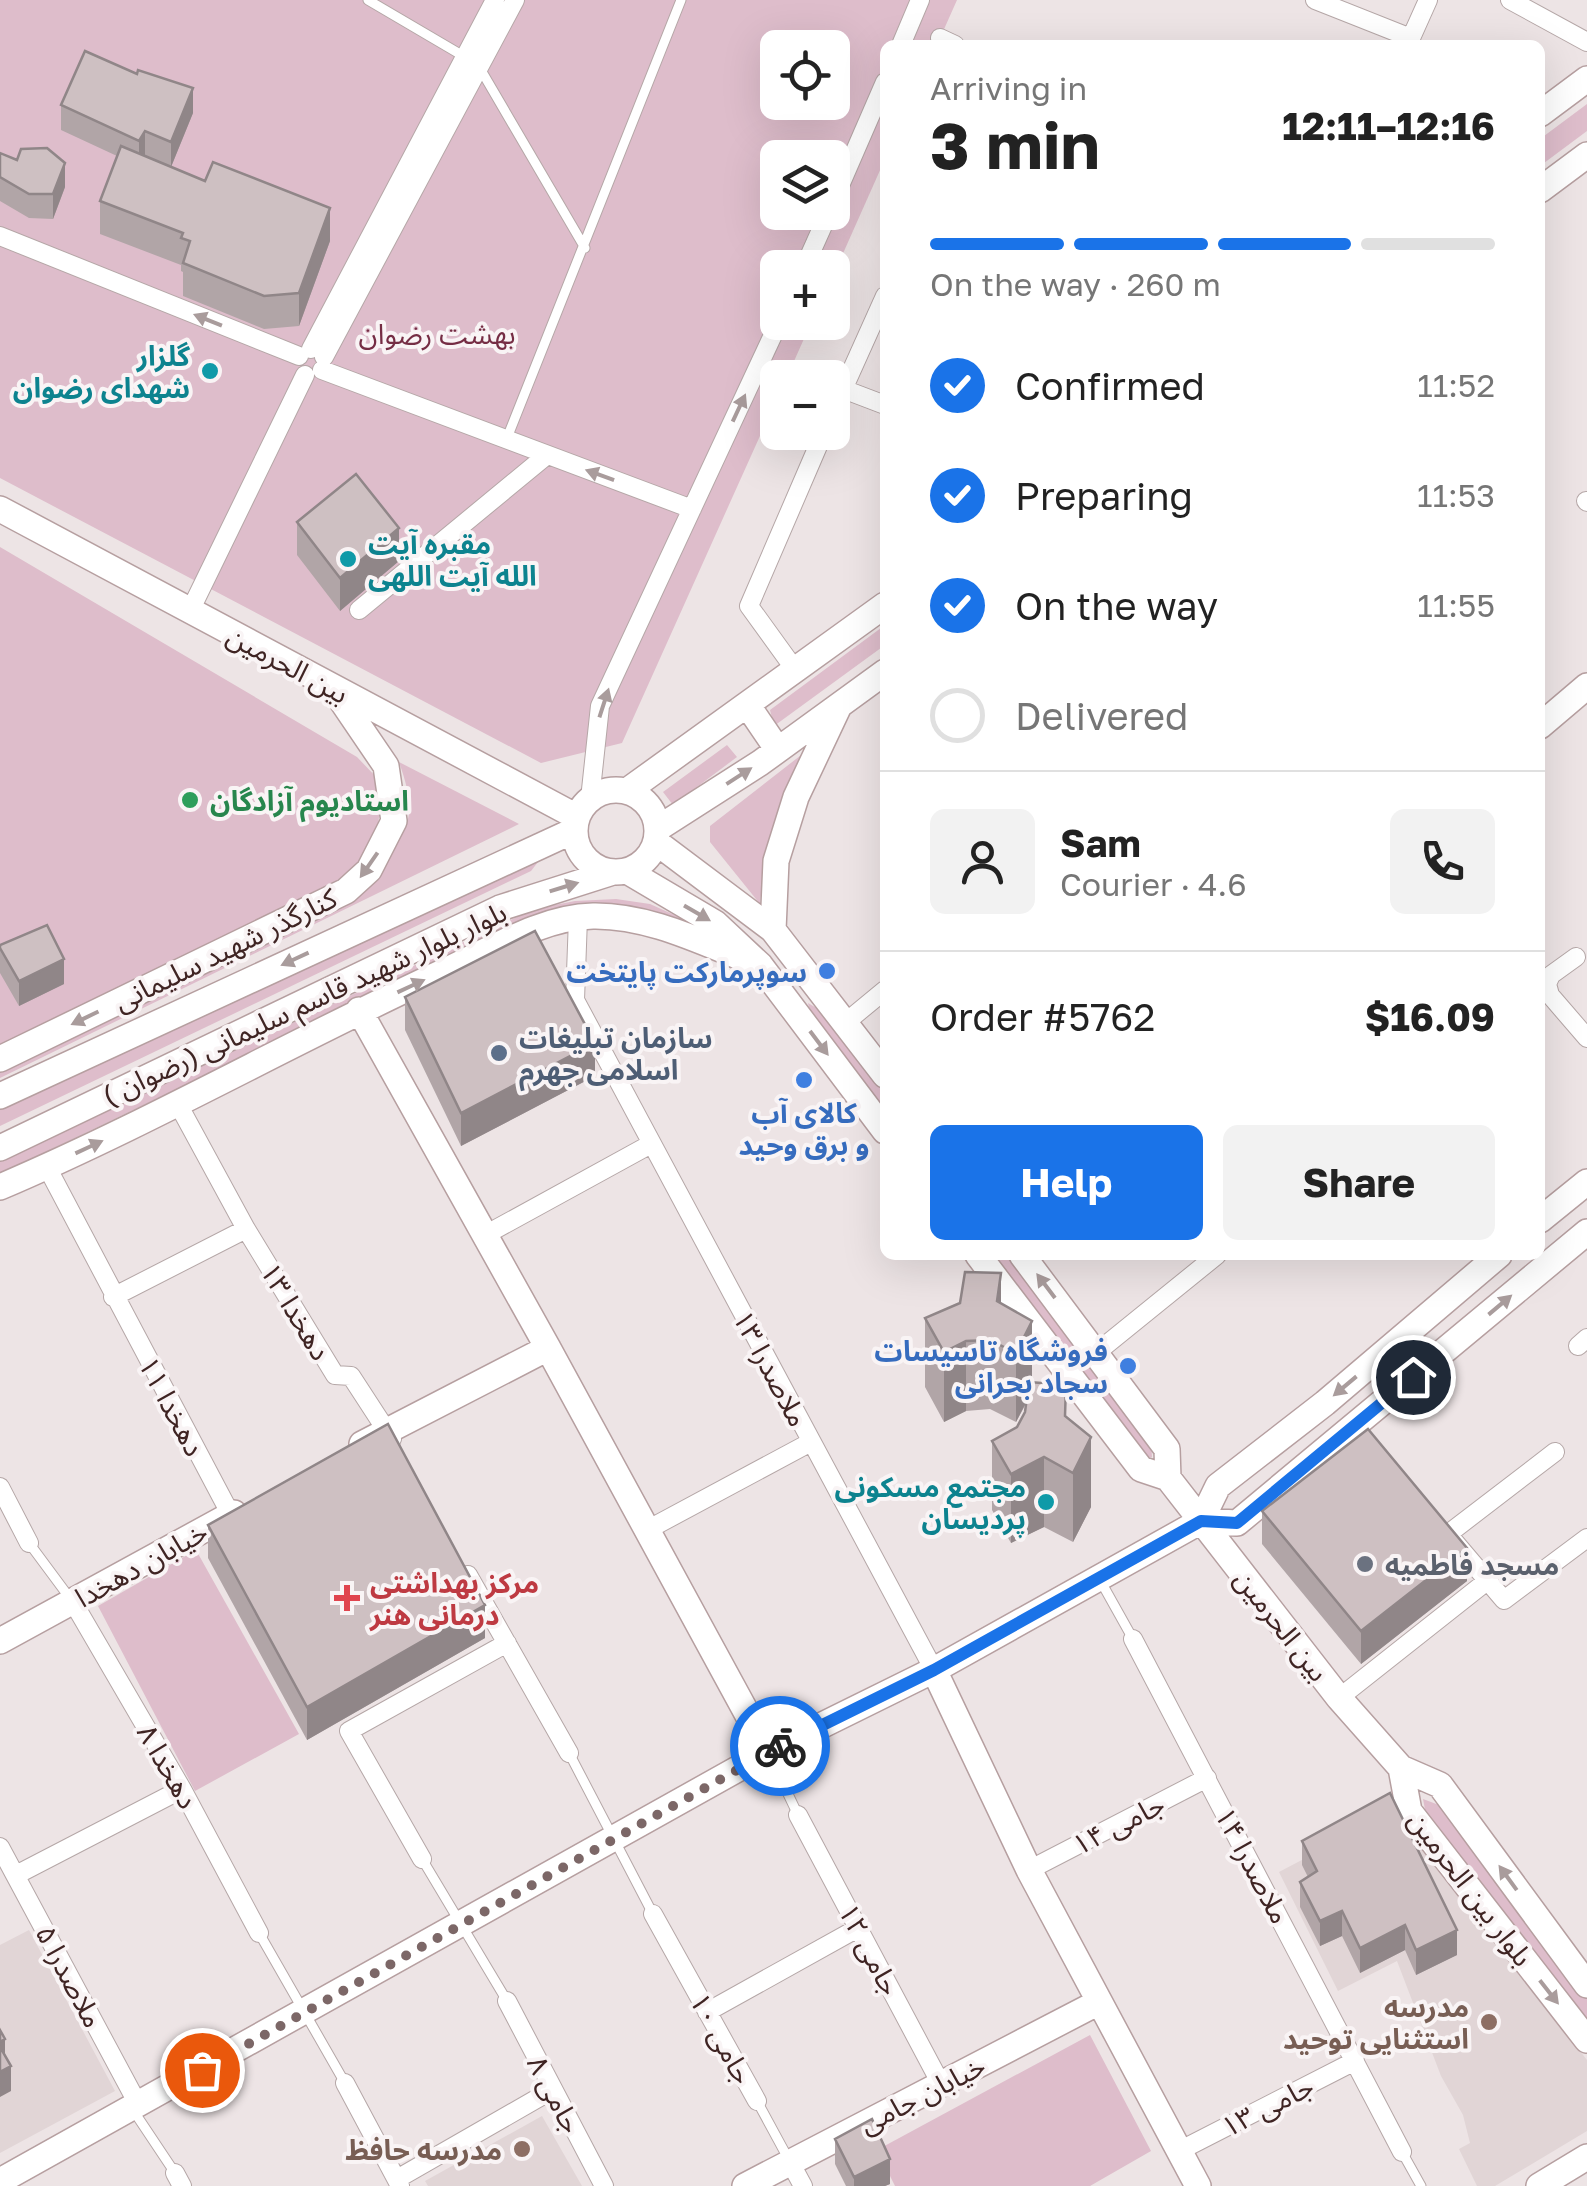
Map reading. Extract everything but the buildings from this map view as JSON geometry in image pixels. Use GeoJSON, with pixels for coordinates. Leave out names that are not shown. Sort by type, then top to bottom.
{"type":"FeatureCollection","features":[{"type":"Feature","properties":{"kind":"main road"},"geometry":{"type":"LineString","coordinates":[[1545,110],[1587,79]]}},
{"type":"Feature","properties":{"kind":"main road"},"geometry":{"type":"LineString","coordinates":[[1545,186],[1587,156]]}},
{"type":"Feature","properties":{"kind":"main road","name":"بین الحرمین"},"geometry":{"type":"LineString","coordinates":[[0,509],[580,815]]}},
{"type":"Feature","properties":{"kind":"main road"},"geometry":{"type":"LineString","coordinates":[[627,790],[880,609]]}},
{"type":"Feature","properties":{"kind":"main road"},"geometry":{"type":"LineString","coordinates":[[620,872],[640,865],[657,836],[880,676]]}},
{"type":"Feature","properties":{"kind":"main road"},"geometry":{"type":"LineString","coordinates":[[1545,714],[1587,686]]}},
{"type":"Feature","properties":{"kind":"main road","name":"کنارگذر شهید سلیمانی"},"geometry":{"type":"LineString","coordinates":[[0,1059],[346,890],[369,870],[394,821],[386,766],[332,687]]}},
{"type":"Feature","properties":{"kind":"main road"},"geometry":{"type":"LineString","coordinates":[[748,706],[778,750]]}},
{"type":"Feature","properties":{"kind":"main road"},"geometry":{"type":"LineString","coordinates":[[772,930],[776,861],[796,797],[839,706]]}},
{"type":"Feature","properties":{"kind":"main road"},"geometry":{"type":"LineString","coordinates":[[880,1067],[772,930],[657,836],[648,805],[627,790],[614,789],[580,815],[582,854],[600,869],[620,872],[715,924],[760,966],[880,1124]]}},
{"type":"Feature","properties":{"kind":"main road","name":"بلوار بلوار شهید قاسم سلیمانی (رضوان )"},"geometry":{"type":"LineString","coordinates":[[0,1096],[580,815]]}},
{"type":"Feature","properties":{"kind":"main road","name":"بلوار بلوار شهید قاسم سلیمانی (رضوان )"},"geometry":{"type":"LineString","coordinates":[[0,1148],[500,908],[620,872]]}},
{"type":"Feature","properties":{"kind":"main road"},"geometry":{"type":"LineString","coordinates":[[0,1187],[178,1104],[359,1010],[550,922],[592,916],[640,920],[760,966]]}},
{"type":"Feature","properties":{"kind":"main road"},"geometry":{"type":"LineString","coordinates":[[790,1006],[814,984]]}},
{"type":"Feature","properties":{"kind":"main road"},"geometry":{"type":"LineString","coordinates":[[359,1010],[768,1752]]}},
{"type":"Feature","properties":{"kind":"main road"},"geometry":{"type":"LineString","coordinates":[[1545,1216],[1587,1182]]}},
{"type":"Feature","properties":{"kind":"main road"},"geometry":{"type":"LineString","coordinates":[[0,2182],[768,1752],[934,1670],[1201,1521],[1237,1523],[1274,1492],[1361,1432],[1587,1232]]}},
{"type":"Feature","properties":{"kind":"main road"},"geometry":{"type":"LineString","coordinates":[[982,1260],[1141,1469],[1168,1478],[1167,1449],[1026,1260]]}},
{"type":"Feature","properties":{"kind":"main road"},"geometry":{"type":"LineString","coordinates":[[1201,1521],[1218,1486],[1325,1403],[1493,1260]]}},
{"type":"Feature","properties":{"kind":"main road"},"geometry":{"type":"LineString","coordinates":[[335,1458],[548,1348]]}},
{"type":"Feature","properties":{"kind":"main road"},"geometry":{"type":"LineString","coordinates":[[1249,1462],[1262,1486],[1274,1492]]}},
{"type":"Feature","properties":{"kind":"main road","name":"بین الحرمین"},"geometry":{"type":"LineString","coordinates":[[1168,1478],[1339,1698],[1401,1768]]}},
{"type":"Feature","properties":{"kind":"main road","name":"خیابان دهخدا"},"geometry":{"type":"LineString","coordinates":[[0,1641],[240,1510]]}},
{"type":"Feature","properties":{"kind":"main road"},"geometry":{"type":"LineString","coordinates":[[934,1670],[1029,1870],[1198,2186]]}},
{"type":"Feature","properties":{"kind":"main road","name":"بلوار بین الحرمین"},"geometry":{"type":"LineString","coordinates":[[1401,1768],[1440,1785],[1587,1985]]}},
{"type":"Feature","properties":{"kind":"main road","name":"بلوار بین الحرمین"},"geometry":{"type":"LineString","coordinates":[[1401,1768],[1409,1811],[1587,2040]]}},
{"type":"Feature","properties":{"kind":"main road","name":"خیابان جامی"},"geometry":{"type":"LineString","coordinates":[[745,2186],[1099,2002]]}},
{"type":"Feature","properties":{"kind":"main road"},"geometry":{"type":"LineString","coordinates":[[1539,2186],[1587,2157]]}},
{"type":"Feature","properties":{"kind":"street"},"geometry":{"type":"LineString","coordinates":[[472,61],[495,0]]}},
{"type":"Feature","properties":{"kind":"street"},"geometry":{"type":"LineString","coordinates":[[190,611],[312,362],[472,61],[515,0]]}},
{"type":"Feature","properties":{"kind":"street"},"geometry":{"type":"LineString","coordinates":[[903,40],[920,0]]}},
{"type":"Feature","properties":{"kind":"street"},"geometry":{"type":"LineString","coordinates":[[1315,0],[1411,38],[1428,0]]}},
{"type":"Feature","properties":{"kind":"street"},"geometry":{"type":"LineString","coordinates":[[1510,0],[1587,42]]}},
{"type":"Feature","properties":{"kind":"street"},"geometry":{"type":"LineString","coordinates":[[850,163],[880,94]]}},
{"type":"Feature","properties":{"kind":"street"},"geometry":{"type":"LineString","coordinates":[[0,236],[692,509]]}},
{"type":"Feature","properties":{"kind":"street"},"geometry":{"type":"LineString","coordinates":[[850,374],[880,307]]}},
{"type":"Feature","properties":{"kind":"street"},"geometry":{"type":"LineString","coordinates":[[580,815],[600,706],[771,340]]}},
{"type":"Feature","properties":{"kind":"street"},"geometry":{"type":"LineString","coordinates":[[850,392],[880,403]]}},
{"type":"Feature","properties":{"kind":"street"},"geometry":{"type":"LineString","coordinates":[[796,671],[749,606],[816,450]]}},
{"type":"Feature","properties":{"kind":"street"},"geometry":{"type":"LineString","coordinates":[[359,610],[547,455]]}},
{"type":"Feature","properties":{"kind":"street","name":"ملاصدرا ۱۳"},"geometry":{"type":"LineString","coordinates":[[578,918],[575,1000],[934,1670]]}},
{"type":"Feature","properties":{"kind":"street"},"geometry":{"type":"LineString","coordinates":[[1576,956],[1547,984],[1550,995],[1587,1038]]}},
{"type":"Feature","properties":{"kind":"street"},"geometry":{"type":"LineString","coordinates":[[846,1023],[880,994]]}},
{"type":"Feature","properties":{"kind":"street"},"geometry":{"type":"LineString","coordinates":[[113,1297],[246,1229],[178,1104]]}},
{"type":"Feature","properties":{"kind":"street"},"geometry":{"type":"LineString","coordinates":[[485,1235],[651,1144]]}},
{"type":"Feature","properties":{"kind":"street","name":"دهخدا ۱۱"},"geometry":{"type":"LineString","coordinates":[[47,1167],[113,1297],[240,1510]]}},
{"type":"Feature","properties":{"kind":"street","name":"دهخدا ۱۳"},"geometry":{"type":"LineString","coordinates":[[246,1229],[336,1375],[351,1376],[386,1430]]}},
{"type":"Feature","properties":{"kind":"street"},"geometry":{"type":"LineString","coordinates":[[1096,1353],[1212,1260]]}},
{"type":"Feature","properties":{"kind":"street"},"geometry":{"type":"LineString","coordinates":[[386,1430],[405,1463]]}},
{"type":"Feature","properties":{"kind":"street"},"geometry":{"type":"LineString","coordinates":[[648,1530],[812,1442]]}},
{"type":"Feature","properties":{"kind":"street"},"geometry":{"type":"LineString","coordinates":[[1555,1452],[1442,1527],[1504,1600],[1587,1538]]}},
{"type":"Feature","properties":{"kind":"street"},"geometry":{"type":"LineString","coordinates":[[0,1487],[29,1543]]}},
{"type":"Feature","properties":{"kind":"street"},"geometry":{"type":"LineString","coordinates":[[461,1561],[568,1753]]}},
{"type":"Feature","properties":{"kind":"street"},"geometry":{"type":"LineString","coordinates":[[1339,1698],[1488,1580]]}},
{"type":"Feature","properties":{"kind":"street","name":"دهخدا ۸"},"geometry":{"type":"LineString","coordinates":[[73,1602],[182,1789],[259,1934]]}},
{"type":"Feature","properties":{"kind":"street","name":"ملاصدرا ۱۴"},"geometry":{"type":"LineString","coordinates":[[1133,1639],[1402,2152]]}},
{"type":"Feature","properties":{"kind":"street"},"geometry":{"type":"LineString","coordinates":[[422,1859],[349,1731],[507,1643]]}},
{"type":"Feature","properties":{"kind":"street","name":"جامی ۱۴"},"geometry":{"type":"LineString","coordinates":[[1029,1870],[1207,1778]]}},
{"type":"Feature","properties":{"kind":"street"},"geometry":{"type":"LineString","coordinates":[[16,1875],[182,1789]]}},
{"type":"Feature","properties":{"kind":"street","name":"جامی ۱۲"},"geometry":{"type":"LineString","coordinates":[[798,1815],[941,2084]]}},
{"type":"Feature","properties":{"kind":"street","name":"ملاصدرا ۵"},"geometry":{"type":"LineString","coordinates":[[0,1847],[136,2108]]}},
{"type":"Feature","properties":{"kind":"street","name":"جامی ۱۰"},"geometry":{"type":"LineString","coordinates":[[653,1914],[757,2101]]}},
{"type":"Feature","properties":{"kind":"street"},"geometry":{"type":"LineString","coordinates":[[706,2012],[858,1928]]}},
{"type":"Feature","properties":{"kind":"street","name":"جامی ۸"},"geometry":{"type":"LineString","coordinates":[[506,2001],[604,2186]]}},
{"type":"Feature","properties":{"kind":"street","name":"جامی ۱۳"},"geometry":{"type":"LineString","coordinates":[[1179,2152],[1356,2061]]}},
{"type":"Feature","properties":{"kind":"street"},"geometry":{"type":"LineString","coordinates":[[345,2083],[398,2182],[552,2090]]}},
{"type":"Feature","properties":{"kind":"street"},"geometry":{"type":"LineString","coordinates":[[790,2162],[803,2186]]}},
{"type":"Feature","properties":{"kind":"lane"},"geometry":{"type":"LineString","coordinates":[[368,0],[472,61],[585,248]]}},
{"type":"Feature","properties":{"kind":"lane"},"geometry":{"type":"LineString","coordinates":[[507,438],[681,0]]}},
{"type":"Feature","properties":{"kind":"lane"},"geometry":{"type":"LineString","coordinates":[[29,1543],[73,1602]]}},
{"type":"Feature","properties":{"kind":"lane","name":"ملاصدرا ۱۴"},"geometry":{"type":"LineString","coordinates":[[1100,1580],[1133,1639]]}},
{"type":"Feature","properties":{"kind":"lane"},"geometry":{"type":"LineString","coordinates":[[768,1752],[798,1815]]}},
{"type":"Feature","properties":{"kind":"lane"},"geometry":{"type":"LineString","coordinates":[[568,1753],[653,1914]]}},
{"type":"Feature","properties":{"kind":"lane"},"geometry":{"type":"LineString","coordinates":[[422,1859],[506,2001]]}},
{"type":"Feature","properties":{"kind":"lane"},"geometry":{"type":"LineString","coordinates":[[259,1934],[345,2083]]}},
{"type":"Feature","properties":{"kind":"lane","name":"جامی ۱۰"},"geometry":{"type":"LineString","coordinates":[[757,2101],[790,2162]]}},
{"type":"Feature","properties":{"kind":"lane"},"geometry":{"type":"LineString","coordinates":[[136,2108],[179,2180]]}},
{"type":"Feature","properties":{"kind":"lane"},"geometry":{"type":"LineString","coordinates":[[1402,2152],[1421,2186]]}},
{"type":"Feature","properties":{"kind":"shaded area","name":"مدرسه استثنایی توحید"},"geometry":{"type":"Polygon","coordinates":[[[1393,1812],[1587,2060],[1587,2131],[1495,2186],[1477,2186],[1459,2149],[1470,2143],[1463,2115],[1441,2076],[1397,1961],[1338,1991],[1279,1872],[1393,1812]]]}},
{"type":"Feature","properties":{"kind":"shaded area"},"geometry":{"type":"Polygon","coordinates":[[[29,1930],[115,2091],[0,2153],[0,1945],[29,1930]]]}},
{"type":"Feature","properties":{"kind":"shaded area","name":"مدرسه حافظ"},"geometry":{"type":"Polygon","coordinates":[[[542,2116],[582,2186],[428,2186],[425,2181],[542,2116]]]}},
{"type":"Feature","properties":{"kind":"green space","name":"بهشت رضوان"},"geometry":{"type":"Polygon","coordinates":[[[0,0],[957,0],[939,40],[880,40],[880,170],[845,250],[760,250],[760,340],[803,340],[795,360],[760,360],[760,436],[622,743],[541,763],[0,478],[0,0]]]}},
{"type":"Feature","properties":{"kind":"green space"},"geometry":{"type":"Polygon","coordinates":[[[1587,104],[1587,131],[1545,162],[1545,135],[1587,104]]]}},
{"type":"Feature","properties":{"kind":"green space","name":"استادیوم آزادگان"},"geometry":{"type":"Polygon","coordinates":[[[0,547],[357,757],[379,780],[380,799],[375,837],[344,886],[0,1054],[0,547]]]}},
{"type":"Feature","properties":{"kind":"green space"},"geometry":{"type":"Polygon","coordinates":[[[880,629],[880,649],[774,726],[770,710],[880,629]]]}},
{"type":"Feature","properties":{"kind":"green space"},"geometry":{"type":"Polygon","coordinates":[[[727,745],[737,757],[673,805],[663,792],[727,745]]]}},
{"type":"Feature","properties":{"kind":"green space"},"geometry":{"type":"Polygon","coordinates":[[[805,752],[775,826],[760,904],[710,842],[710,826],[805,752]]]}},
{"type":"Feature","properties":{"kind":"green space"},"geometry":{"type":"Polygon","coordinates":[[[399,762],[519,824],[0,1078],[0,1067],[377,873],[407,821],[408,797],[399,762]]]}},
{"type":"Feature","properties":{"kind":"green space"},"geometry":{"type":"Polygon","coordinates":[[[534,857],[538,862],[531,871],[0,1126],[0,1107],[534,857]]]}},
{"type":"Feature","properties":{"kind":"green space"},"geometry":{"type":"Polygon","coordinates":[[[616,899],[650,904],[721,936],[586,910],[377,993],[0,1174],[0,1161],[534,909],[616,899]]]}},
{"type":"Feature","properties":{"kind":"green space"},"geometry":{"type":"Polygon","coordinates":[[[808,1003],[825,1013],[880,1085],[880,1111],[812,1021],[808,1003]]]}},
{"type":"Feature","properties":{"kind":"green space"},"geometry":{"type":"Polygon","coordinates":[[[993,1260],[1013,1260],[1151,1441],[1152,1457],[1143,1457],[993,1260]]]}},
{"type":"Feature","properties":{"kind":"green space"},"geometry":{"type":"Polygon","coordinates":[[[196,1550],[299,1734],[195,1791],[98,1606],[196,1550]]]}},
{"type":"Feature","properties":{"kind":"green space"},"geometry":{"type":"Polygon","coordinates":[[[1423,1799],[1439,1805],[1587,1999],[1587,2027],[1426,1815],[1423,1799]]]}},
{"type":"Feature","properties":{"kind":"green space"},"geometry":{"type":"Polygon","coordinates":[[[1090,2035],[1151,2151],[1090,2186],[895,2186],[877,2150],[1090,2035]]]}},
{"type":"Feature","properties":{"kind":"way so far"},"geometry":{"type":"LineString","coordinates":[[202,2070],[780,1746]]}},
{"type":"Feature","properties":{"kind":"place","name":"گلزار شهدای رضوان"},"geometry":{"type":"Point","coordinates":[210,371]}},
{"type":"Feature","properties":{"kind":"place","name":"مقبره آیت الله آیت اللهی"},"geometry":{"type":"Point","coordinates":[348,559]}},
{"type":"Feature","properties":{"kind":"place","name":"استادیوم آزادگان"},"geometry":{"type":"Point","coordinates":[190,800]}},
{"type":"Feature","properties":{"kind":"place","name":"سوپرمارکت پایتخت"},"geometry":{"type":"Point","coordinates":[827,971]}},
{"type":"Feature","properties":{"kind":"place","name":"سازمان تبلیغات اسلامی جهرم"},"geometry":{"type":"Point","coordinates":[499,1053]}},
{"type":"Feature","properties":{"kind":"place","name":"کالای آب و برق وحید"},"geometry":{"type":"Point","coordinates":[804,1080]}},
{"type":"Feature","properties":{"kind":"place","name":"فروشگاه تاسیسات سجاد بحرانی"},"geometry":{"type":"Point","coordinates":[1128,1366]}},
{"type":"Feature","properties":{"kind":"place","name":"مجتمع مسکونی پردیسان"},"geometry":{"type":"Point","coordinates":[1046,1502]}},
{"type":"Feature","properties":{"kind":"place","name":"مسجد فاطمیه"},"geometry":{"type":"Point","coordinates":[1365,1564]}},
{"type":"Feature","properties":{"kind":"place","name":"مرکز بهداشتی درمانی هنر"},"geometry":{"type":"Point","coordinates":[347,1598]}},
{"type":"Feature","properties":{"kind":"place","name":"مدرسه استثنایی توحید"},"geometry":{"type":"Point","coordinates":[1489,2022]}},
{"type":"Feature","properties":{"kind":"place","name":"مدرسه حافظ"},"geometry":{"type":"Point","coordinates":[522,2149]}},
{"type":"Feature","properties":{"kind":"route"},"geometry":{"type":"LineString","coordinates":[[780,1746],[934,1670],[1201,1521],[1237,1523],[1413,1377]]}}]}
